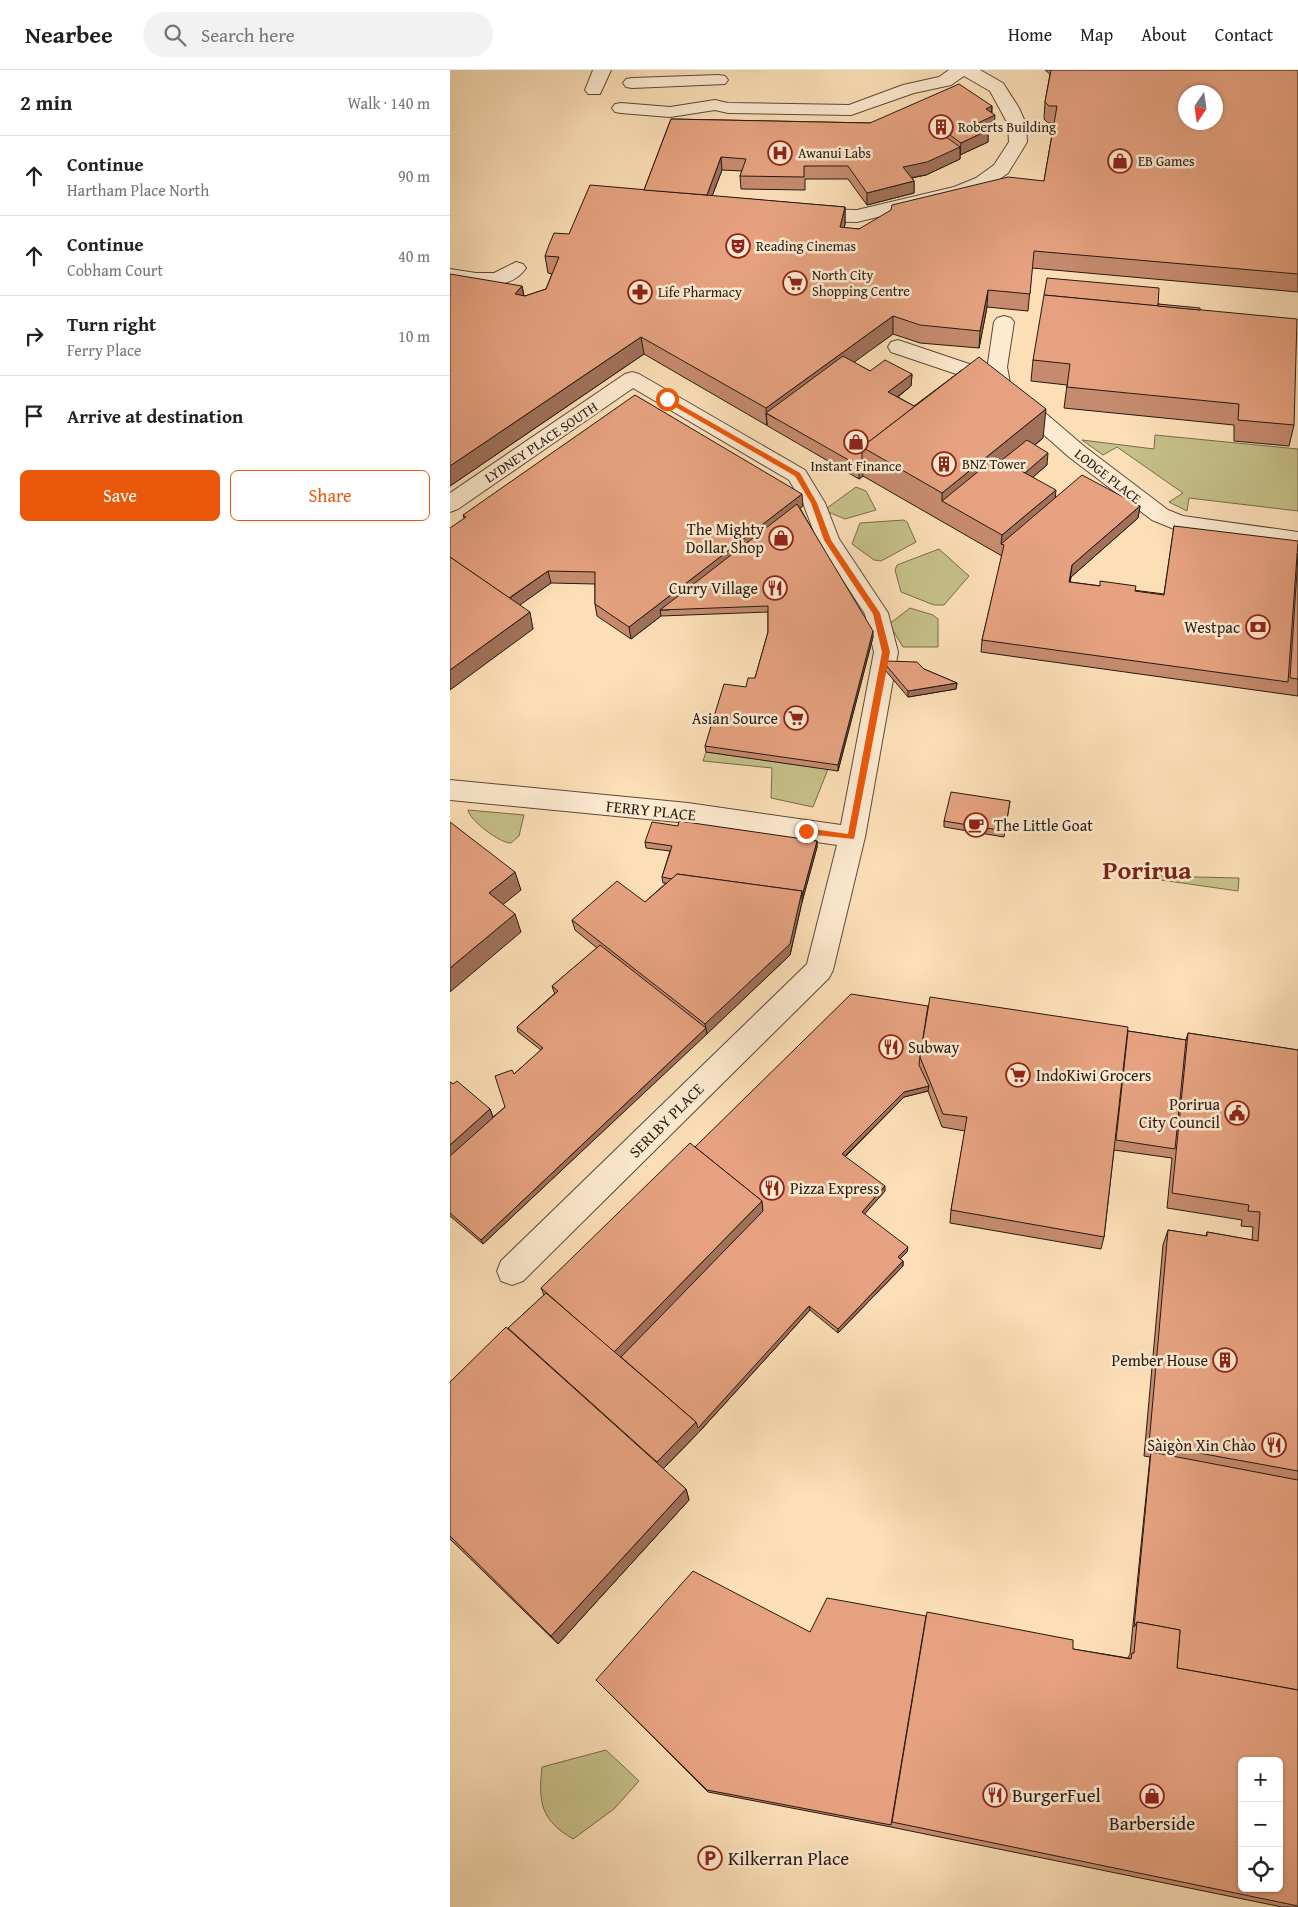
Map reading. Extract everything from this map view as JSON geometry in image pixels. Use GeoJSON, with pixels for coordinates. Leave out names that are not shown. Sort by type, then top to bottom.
{"type":"FeatureCollection","features":[{"type":"Feature","properties":{"kind":"street"},"geometry":{"type":"LineString","coordinates":[[594,90],[602,70]]}},
{"type":"Feature","properties":{"kind":"street"},"geometry":{"type":"LineString","coordinates":[[621,108],[670,112],[715,105],[728,108],[851,110],[909,89],[936,84],[961,70]]}},
{"type":"Feature","properties":{"kind":"street"},"geometry":{"type":"LineString","coordinates":[[791,214],[826,217],[857,216],[960,191],[983,182],[1001,169],[1018,142],[1017,124],[997,87],[967,70]]}},
{"type":"Feature","properties":{"kind":"street"},"geometry":{"type":"LineString","coordinates":[[632,83],[719,80]]}},
{"type":"Feature","properties":{"kind":"street"},"geometry":{"type":"LineString","coordinates":[[450,275],[472,279],[493,278],[508,276],[516,268]]}},
{"type":"Feature","properties":{"kind":"street"},"geometry":{"type":"LineString","coordinates":[[1000,386],[997,367],[1004,322]]}},
{"type":"Feature","properties":{"kind":"street","name":"LODGE PLACE"},"geometry":{"type":"LineString","coordinates":[[898,347],[978,374],[1000,386],[1077,452],[1160,515],[1198,528],[1298,540]]}},
{"type":"Feature","properties":{"kind":"street","name":"LYDNEY PLACE SOUTH"},"geometry":{"type":"LineString","coordinates":[[450,504],[632,379],[797,475],[814,503],[828,540],[876,613],[886,652],[852,837]]}},
{"type":"Feature","properties":{"kind":"street","name":"FERRY PLACE"},"geometry":{"type":"LineString","coordinates":[[462,791],[688,813],[852,837]]}},
{"type":"Feature","properties":{"kind":"street","name":"SERLBY PLACE"},"geometry":{"type":"LineString","coordinates":[[512,1271],[819,970],[852,837]]}},
{"type":"Feature","properties":{"kind":"shaded area"},"geometry":{"type":"Polygon","coordinates":[[[1155,435],[1298,449],[1298,511],[1189,498],[1187,511],[1169,502],[1183,493],[1117,447],[1103,455],[1082,440],[1154,449],[1155,435]]]}},
{"type":"Feature","properties":{"kind":"shaded area"},"geometry":{"type":"Polygon","coordinates":[[[856,487],[866,491],[876,510],[845,519],[828,512],[827,508],[856,487]]]}},
{"type":"Feature","properties":{"kind":"shaded area"},"geometry":{"type":"Polygon","coordinates":[[[904,520],[907,522],[916,542],[881,561],[874,560],[852,544],[860,523],[904,520]]]}},
{"type":"Feature","properties":{"kind":"shaded area"},"geometry":{"type":"Polygon","coordinates":[[[939,549],[969,576],[944,605],[934,605],[901,592],[895,570],[897,565],[939,549]]]}},
{"type":"Feature","properties":{"kind":"shaded area"},"geometry":{"type":"Polygon","coordinates":[[[910,608],[933,615],[938,619],[938,647],[903,647],[889,624],[910,608]]]}},
{"type":"Feature","properties":{"kind":"shaded area"},"geometry":{"type":"Polygon","coordinates":[[[706,752],[828,769],[813,807],[771,798],[772,768],[703,761],[706,752]]]}},
{"type":"Feature","properties":{"kind":"shaded area"},"geometry":{"type":"Polygon","coordinates":[[[468,810],[524,815],[519,836],[511,843],[500,840],[479,825],[468,810]]]}},
{"type":"Feature","properties":{"kind":"shaded area"},"geometry":{"type":"Polygon","coordinates":[[[1155,876],[1239,878],[1238,891],[1154,879],[1155,876]]]}},
{"type":"Feature","properties":{"kind":"shaded area"},"geometry":{"type":"Polygon","coordinates":[[[606,1750],[639,1781],[614,1809],[573,1839],[554,1825],[544,1809],[541,1791],[542,1767],[606,1750]]]}},
{"type":"Feature","properties":{"kind":"building","name":"North City Shopping Centre"},"geometry":{"type":"Polygon","coordinates":[[[1051,70],[1298,70],[1298,274],[1034,251],[1030,294],[988,290],[980,331],[920,325],[893,316],[766,408],[641,337],[450,466],[450,274],[522,286],[515,294],[525,296],[546,289],[559,257],[545,256],[554,233],[569,234],[590,185],[845,207],[840,227],[859,229],[891,210],[892,205],[1008,177],[1044,181],[1057,106],[1049,106],[1045,102],[1051,70]]]}},
{"type":"Feature","properties":{"kind":"building"},"geometry":{"type":"Polygon","coordinates":[[[959,84],[992,106],[986,109],[995,115],[978,123],[988,130],[961,143],[943,130],[939,132],[960,147],[927,162],[903,167],[914,181],[867,193],[848,166],[804,166],[804,177],[740,176],[746,159],[721,157],[707,195],[644,190],[671,119],[870,123],[959,84]]]}},
{"type":"Feature","properties":{"kind":"building"},"geometry":{"type":"Polygon","coordinates":[[[1047,278],[1159,288],[1158,306],[1044,295],[1047,278]]]}},
{"type":"Feature","properties":{"kind":"building"},"geometry":{"type":"Polygon","coordinates":[[[1044,295],[1297,319],[1294,425],[1238,420],[1239,404],[1067,387],[1070,364],[1033,360],[1044,295]]]}},
{"type":"Feature","properties":{"kind":"building"},"geometry":{"type":"Polygon","coordinates":[[[1158,304],[1200,308],[1200,310],[1158,306],[1158,304]]]}},
{"type":"Feature","properties":{"kind":"building"},"geometry":{"type":"Polygon","coordinates":[[[843,356],[870,371],[885,360],[912,374],[888,392],[914,406],[962,370],[862,447],[862,464],[859,466],[766,413],[843,356]]]}},
{"type":"Feature","properties":{"kind":"building"},"geometry":{"type":"Polygon","coordinates":[[[979,357],[1046,409],[942,493],[862,447],[979,357]]]}},
{"type":"Feature","properties":{"kind":"building"},"geometry":{"type":"Polygon","coordinates":[[[635,395],[802,494],[629,627],[595,604],[595,572],[548,571],[509,598],[450,557],[450,528],[466,517],[463,515],[635,395]]]}},
{"type":"Feature","properties":{"kind":"building"},"geometry":{"type":"Polygon","coordinates":[[[1027,440],[1048,453],[1025,473],[1002,460],[1027,440]]]}},
{"type":"Feature","properties":{"kind":"building"},"geometry":{"type":"Polygon","coordinates":[[[996,457],[1056,490],[1002,535],[942,501],[996,457]]]}},
{"type":"Feature","properties":{"kind":"building"},"geometry":{"type":"Polygon","coordinates":[[[1082,475],[1140,506],[1072,565],[1069,582],[1100,586],[1100,581],[1136,586],[1135,591],[1164,595],[1174,526],[1298,541],[1288,682],[982,640],[1004,545],[1001,544],[1082,475]]]}},
{"type":"Feature","properties":{"kind":"building"},"geometry":{"type":"Polygon","coordinates":[[[797,504],[873,631],[838,765],[705,746],[724,684],[746,687],[748,678],[755,678],[768,632],[768,606],[660,610],[797,504]]]}},
{"type":"Feature","properties":{"kind":"building"},"geometry":{"type":"Polygon","coordinates":[[[1298,556],[1298,679],[1290,678],[1298,556]]]}},
{"type":"Feature","properties":{"kind":"building"},"geometry":{"type":"Polygon","coordinates":[[[450,557],[530,612],[450,670],[450,557]]]}},
{"type":"Feature","properties":{"kind":"building"},"geometry":{"type":"Polygon","coordinates":[[[886,661],[917,662],[924,669],[957,683],[908,691],[885,664],[886,661]]]}},
{"type":"Feature","properties":{"kind":"building"},"geometry":{"type":"Polygon","coordinates":[[[951,792],[1010,801],[1005,831],[944,821],[951,792]]]}},
{"type":"Feature","properties":{"kind":"building"},"geometry":{"type":"Polygon","coordinates":[[[679,821],[817,841],[802,896],[802,891],[677,874],[672,879],[662,877],[672,846],[645,842],[652,822],[678,826],[679,821]]]}},
{"type":"Feature","properties":{"kind":"building"},"geometry":{"type":"Polygon","coordinates":[[[450,822],[515,872],[489,893],[515,914],[450,968],[450,822]]]}},
{"type":"Feature","properties":{"kind":"building"},"geometry":{"type":"Polygon","coordinates":[[[677,874],[802,891],[790,944],[705,1024],[572,920],[617,881],[645,902],[677,874]]]}},
{"type":"Feature","properties":{"kind":"building"},"geometry":{"type":"Polygon","coordinates":[[[600,945],[706,1028],[481,1240],[450,1213],[450,1156],[505,1107],[495,1076],[512,1070],[514,1074],[543,1048],[517,1027],[558,991],[552,986],[600,945]]]}},
{"type":"Feature","properties":{"kind":"building"},"geometry":{"type":"Polygon","coordinates":[[[851,994],[928,1006],[919,1065],[929,1086],[904,1092],[842,1154],[885,1186],[862,1212],[908,1247],[898,1257],[903,1261],[838,1329],[809,1306],[698,1428],[696,1422],[621,1357],[763,1211],[762,1201],[695,1147],[851,994]]]}},
{"type":"Feature","properties":{"kind":"building"},"geometry":{"type":"Polygon","coordinates":[[[930,997],[1128,1027],[1104,1237],[951,1210],[967,1117],[943,1114],[920,1057],[930,997]]]}},
{"type":"Feature","properties":{"kind":"building"},"geometry":{"type":"Polygon","coordinates":[[[1128,1031],[1186,1040],[1175,1149],[1116,1140],[1128,1031]]]}},
{"type":"Feature","properties":{"kind":"building"},"geometry":{"type":"Polygon","coordinates":[[[1188,1033],[1298,1050],[1298,1471],[1149,1444],[1168,1230],[1207,1236],[1207,1232],[1258,1241],[1260,1212],[1248,1211],[1249,1205],[1172,1193],[1188,1033]]]}},
{"type":"Feature","properties":{"kind":"building"},"geometry":{"type":"Polygon","coordinates":[[[457,1081],[490,1109],[450,1145],[450,1082],[453,1084],[457,1081]]]}},
{"type":"Feature","properties":{"kind":"building"},"geometry":{"type":"Polygon","coordinates":[[[690,1143],[762,1201],[614,1352],[541,1288],[690,1143]]]}},
{"type":"Feature","properties":{"kind":"building"},"geometry":{"type":"Polygon","coordinates":[[[546,1293],[696,1422],[657,1462],[508,1328],[546,1293]]]}},
{"type":"Feature","properties":{"kind":"building"},"geometry":{"type":"Polygon","coordinates":[[[506,1327],[686,1489],[551,1636],[450,1536],[450,1382],[506,1327]]]}},
{"type":"Feature","properties":{"kind":"building"},"geometry":{"type":"Polygon","coordinates":[[[1151,1452],[1298,1480],[1298,1690],[1177,1668],[1180,1630],[1137,1622],[1134,1627],[1151,1452]]]}},
{"type":"Feature","properties":{"kind":"building"},"geometry":{"type":"Polygon","coordinates":[[[693,1571],[810,1632],[827,1598],[926,1616],[891,1825],[707,1790],[596,1680],[693,1571]]]}},
{"type":"Feature","properties":{"kind":"building"},"geometry":{"type":"Polygon","coordinates":[[[927,1612],[1073,1640],[1073,1649],[1131,1659],[1132,1653],[1134,1653],[1137,1622],[1180,1630],[1177,1668],[1298,1690],[1298,1906],[892,1822],[927,1612]]]}},
{"type":"Feature","properties":{"kind":"place","name":"Roberts Building"},"geometry":{"type":"Point","coordinates":[941,127]}},
{"type":"Feature","properties":{"kind":"place","name":"Awanui Labs"},"geometry":{"type":"Point","coordinates":[780,153]}},
{"type":"Feature","properties":{"kind":"place","name":"EB Games"},"geometry":{"type":"Point","coordinates":[1120,161]}},
{"type":"Feature","properties":{"kind":"place","name":"Reading Cinemas"},"geometry":{"type":"Point","coordinates":[738,246]}},
{"type":"Feature","properties":{"kind":"place","name":"North City Shopping Centre"},"geometry":{"type":"Point","coordinates":[795,283]}},
{"type":"Feature","properties":{"kind":"place","name":"Life Pharmacy"},"geometry":{"type":"Point","coordinates":[640,292]}},
{"type":"Feature","properties":{"kind":"place","name":"Instant Finance"},"geometry":{"type":"Point","coordinates":[856,442]}},
{"type":"Feature","properties":{"kind":"place","name":"BNZ Tower"},"geometry":{"type":"Point","coordinates":[944,464]}},
{"type":"Feature","properties":{"kind":"place","name":"The Mighty Dollar Shop"},"geometry":{"type":"Point","coordinates":[781,538]}},
{"type":"Feature","properties":{"kind":"place","name":"Curry Village"},"geometry":{"type":"Point","coordinates":[775,588]}},
{"type":"Feature","properties":{"kind":"place","name":"Westpac"},"geometry":{"type":"Point","coordinates":[1258,627]}},
{"type":"Feature","properties":{"kind":"place","name":"Asian Source"},"geometry":{"type":"Point","coordinates":[796,718]}},
{"type":"Feature","properties":{"kind":"place","name":"The Little Goat"},"geometry":{"type":"Point","coordinates":[976,825]}},
{"type":"Feature","properties":{"kind":"place","name":"Subway"},"geometry":{"type":"Point","coordinates":[891,1047]}},
{"type":"Feature","properties":{"kind":"place","name":"IndoKiwi Grocers"},"geometry":{"type":"Point","coordinates":[1018,1075]}},
{"type":"Feature","properties":{"kind":"place","name":"Porirua City Council"},"geometry":{"type":"Point","coordinates":[1237,1113]}},
{"type":"Feature","properties":{"kind":"place","name":"Pizza Express"},"geometry":{"type":"Point","coordinates":[772,1188]}},
{"type":"Feature","properties":{"kind":"place","name":"Pember House"},"geometry":{"type":"Point","coordinates":[1225,1360]}},
{"type":"Feature","properties":{"kind":"place","name":"Sàigòn Xin Chào"},"geometry":{"type":"Point","coordinates":[1274,1445]}},
{"type":"Feature","properties":{"kind":"place","name":"BurgerFuel"},"geometry":{"type":"Point","coordinates":[995,1795]}},
{"type":"Feature","properties":{"kind":"place","name":"Barberside"},"geometry":{"type":"Point","coordinates":[1152,1796]}},
{"type":"Feature","properties":{"kind":"place","name":"Kilkerran Place"},"geometry":{"type":"Point","coordinates":[710,1858]}},
{"type":"Feature","properties":{"kind":"district","name":"Porirua"},"geometry":{"type":"Point","coordinates":[1147,869]}},
{"type":"Feature","properties":{"kind":"route"},"geometry":{"type":"LineString","coordinates":[[667,399],[797,475],[814,503],[828,540],[876,613],[886,652],[852,837],[806,831]]}}]}
